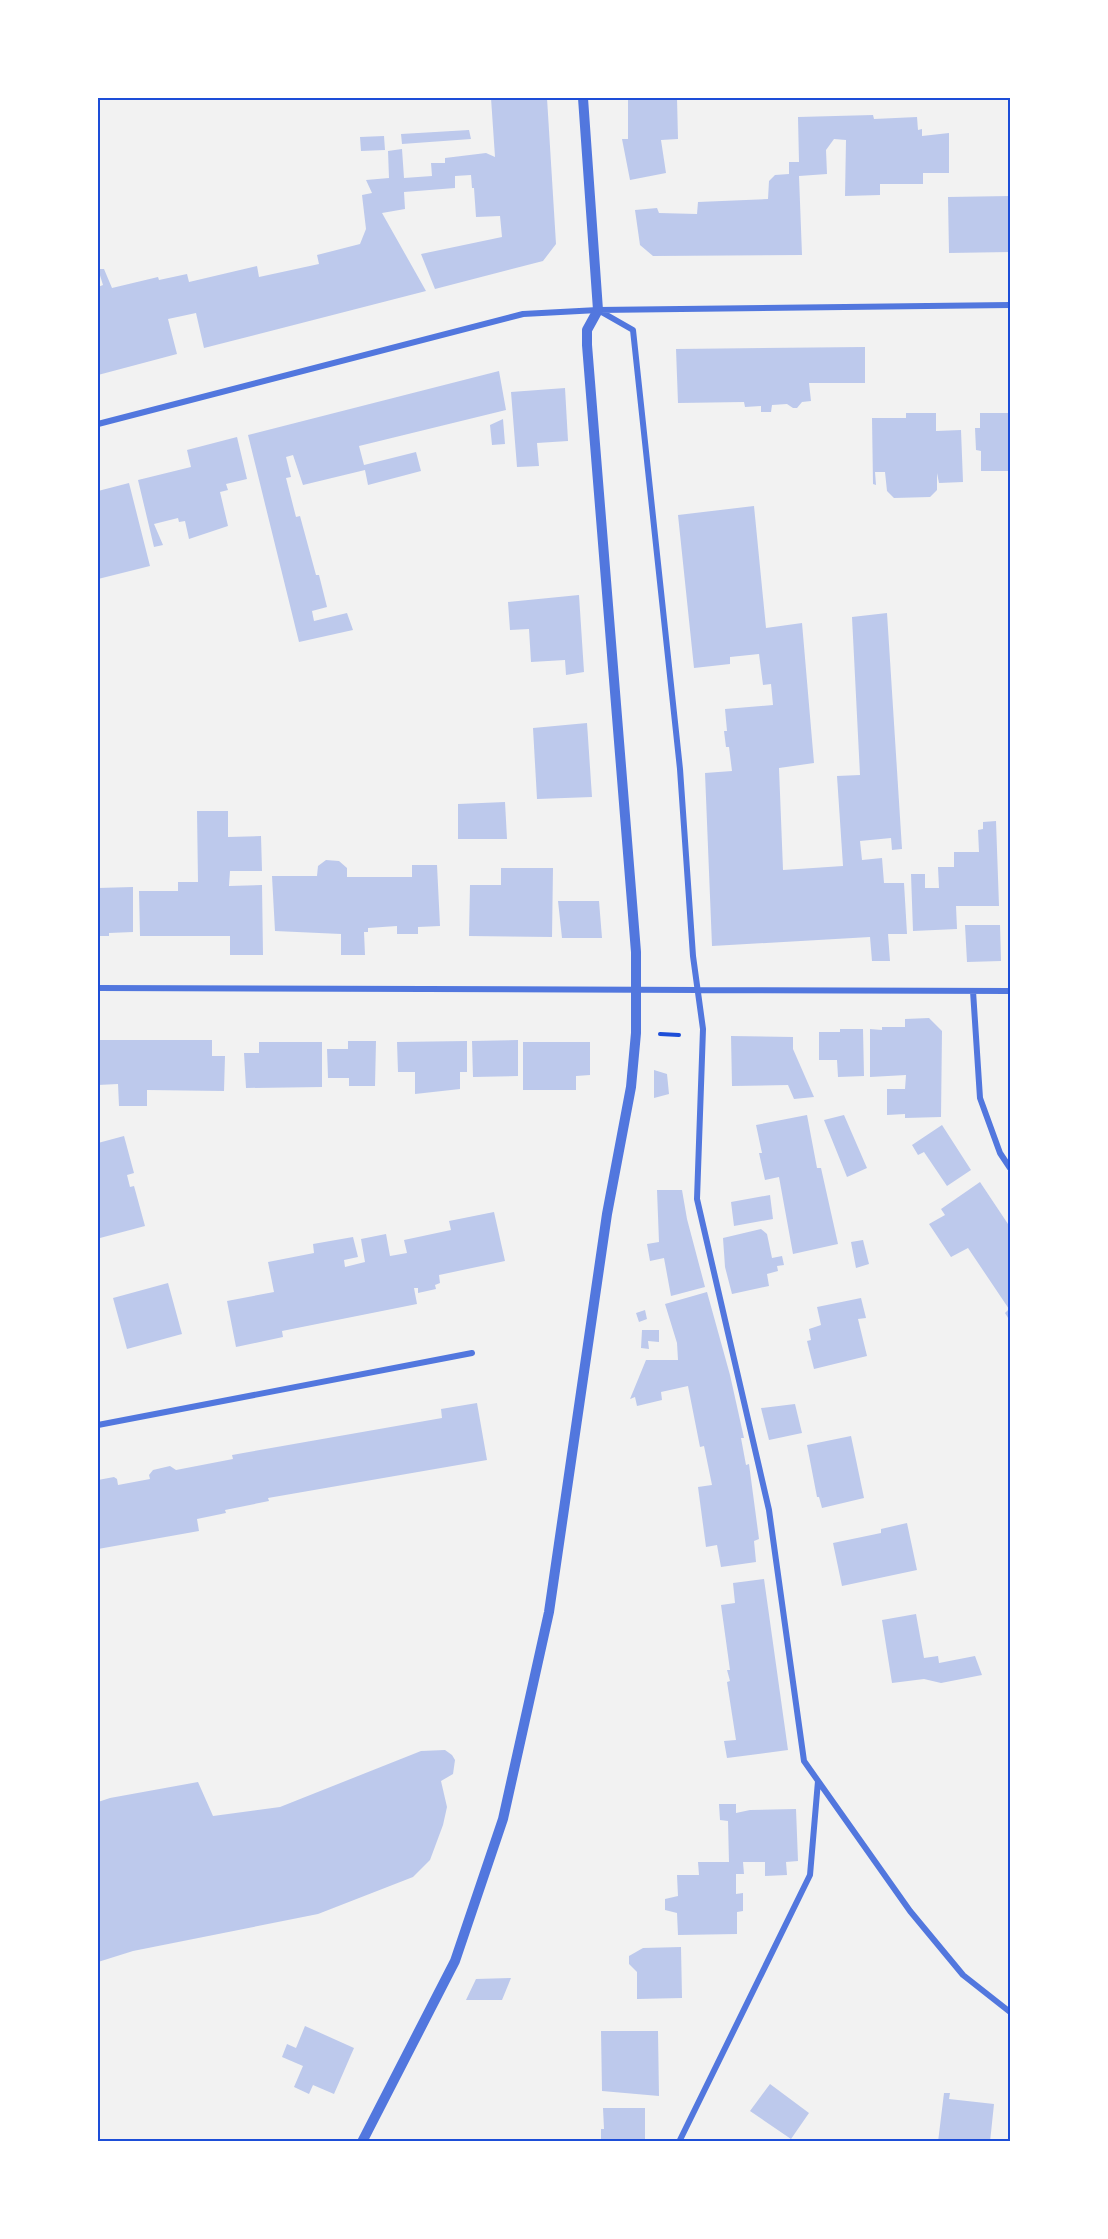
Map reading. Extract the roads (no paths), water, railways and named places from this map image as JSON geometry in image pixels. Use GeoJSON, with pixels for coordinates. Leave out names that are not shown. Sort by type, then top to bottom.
{"type":"FeatureCollection","features":[{"type":"Feature","properties":{"kind":"street"},"geometry":{"type":"LineString","coordinates":[[362,2142],[454,1962],[503,1819],[549,1612],[607,1214],[631,1087],[636,1033],[636,952],[587,345],[587,330],[598,310],[583,98]]}},
{"type":"Feature","properties":{"kind":"street"},"geometry":{"type":"LineString","coordinates":[[98,424],[522,314],[598,310],[1011,305]]}},
{"type":"Feature","properties":{"kind":"street"},"geometry":{"type":"LineString","coordinates":[[598,310],[633,330],[680,769],[693,956],[703,1029],[697,1199],[770,1510],[804,1761],[910,1911],[963,1974],[1011,2012]]}},
{"type":"Feature","properties":{"kind":"street"},"geometry":{"type":"LineString","coordinates":[[98,988],[1011,991]]}},
{"type":"Feature","properties":{"kind":"street"},"geometry":{"type":"LineString","coordinates":[[973,991],[980,1098],[1000,1153],[1011,1168]]}},
{"type":"Feature","properties":{"kind":"street"},"geometry":{"type":"LineString","coordinates":[[98,1425],[472,1353]]}},
{"type":"Feature","properties":{"kind":"street"},"geometry":{"type":"LineString","coordinates":[[679,2142],[810,1875],[818,1781]]}}]}
